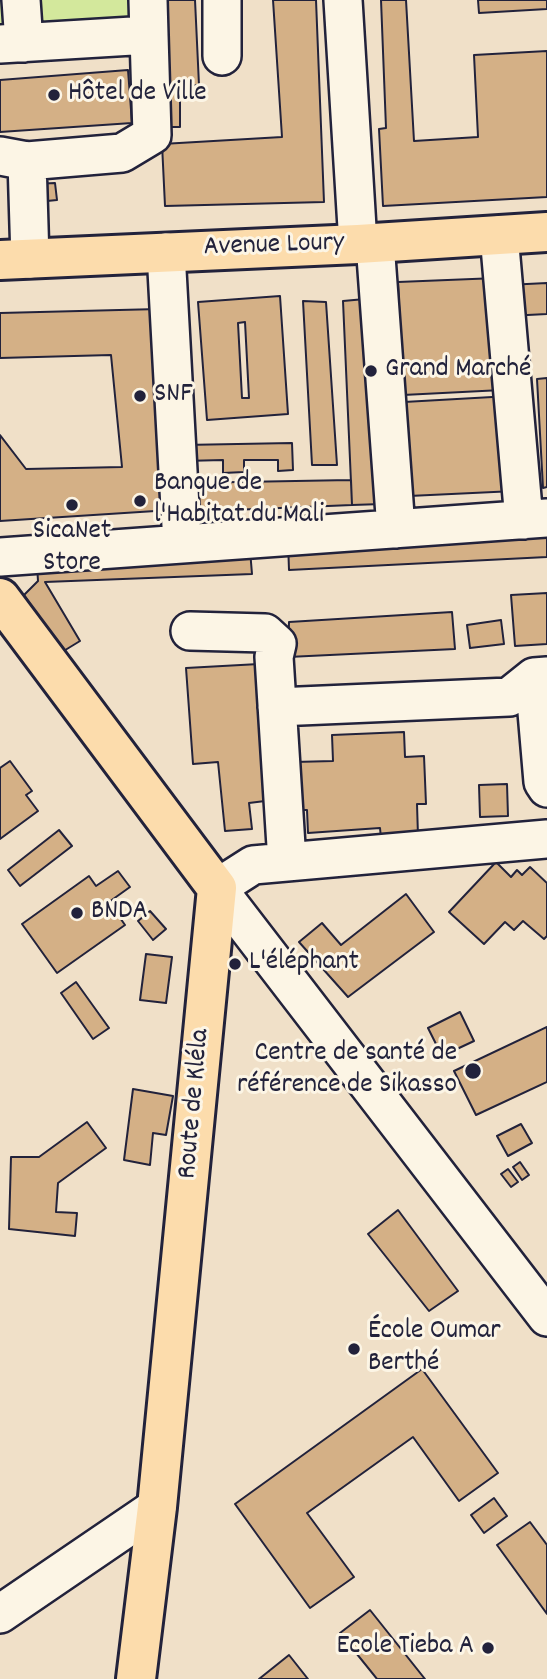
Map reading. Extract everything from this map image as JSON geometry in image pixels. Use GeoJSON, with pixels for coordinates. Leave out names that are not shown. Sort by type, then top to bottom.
{"type":"FeatureCollection","features":[{"type":"Feature","properties":{"kind":"main road","name":"Avenue Loury"},"geometry":{"type":"LineString","coordinates":[[15,259],[547,232]]}},
{"type":"Feature","properties":{"kind":"main road"},"geometry":{"type":"LineString","coordinates":[[0,598],[217,888]]}},
{"type":"Feature","properties":{"kind":"main road","name":"Route de Kléla"},"geometry":{"type":"LineString","coordinates":[[136,1679],[157,1507],[217,888]]}},
{"type":"Feature","properties":{"kind":"street"},"geometry":{"type":"LineString","coordinates":[[15,259],[14,159],[122,153],[152,135],[149,17],[12,44],[21,0]]}},
{"type":"Feature","properties":{"kind":"street"},"geometry":{"type":"LineString","coordinates":[[222,0],[222,56]]}},
{"type":"Feature","properties":{"kind":"street"},"geometry":{"type":"LineString","coordinates":[[343,0],[396,529]]}},
{"type":"Feature","properties":{"kind":"street"},"geometry":{"type":"LineString","coordinates":[[0,557],[535,519],[499,235]]}},
{"type":"Feature","properties":{"kind":"street"},"geometry":{"type":"LineString","coordinates":[[166,252],[182,544]]}},
{"type":"Feature","properties":{"kind":"street"},"geometry":{"type":"LineString","coordinates":[[190,631],[264,632],[277,644],[274,657],[287,862]]}},
{"type":"Feature","properties":{"kind":"street"},"geometry":{"type":"LineString","coordinates":[[277,707],[509,697],[541,677]]}},
{"type":"Feature","properties":{"kind":"street"},"geometry":{"type":"LineString","coordinates":[[541,677],[543,782],[547,788]]}},
{"type":"Feature","properties":{"kind":"street"},"geometry":{"type":"LineString","coordinates":[[543,1302],[217,888],[253,865],[547,839]]}},
{"type":"Feature","properties":{"kind":"street"},"geometry":{"type":"LineString","coordinates":[[0,1614],[157,1507]]}},
{"type":"Feature","properties":{"kind":"green space"},"geometry":{"type":"Polygon","coordinates":[[[0,0],[136,0],[138,24],[0,31],[0,0]]]}},
{"type":"Feature","properties":{"kind":"building"},"geometry":{"type":"Polygon","coordinates":[[[163,0],[195,0],[199,85],[167,86],[163,0]]]}},
{"type":"Feature","properties":{"kind":"building"},"geometry":{"type":"Polygon","coordinates":[[[273,0],[316,0],[324,202],[165,206],[162,144],[282,137],[273,0]]]}},
{"type":"Feature","properties":{"kind":"building"},"geometry":{"type":"Polygon","coordinates":[[[381,0],[406,0],[414,141],[478,137],[474,55],[547,51],[547,197],[383,206],[379,129],[386,128],[381,0]]]}},
{"type":"Feature","properties":{"kind":"building"},"geometry":{"type":"Polygon","coordinates":[[[478,0],[547,0],[547,9],[479,13],[478,0]]]}},
{"type":"Feature","properties":{"kind":"building"},"geometry":{"type":"Polygon","coordinates":[[[128,70],[132,123],[0,132],[0,80],[128,70]]]}},
{"type":"Feature","properties":{"kind":"building"},"geometry":{"type":"Polygon","coordinates":[[[162,90],[180,90],[180,127],[161,127],[162,90]]]}},
{"type":"Feature","properties":{"kind":"building"},"geometry":{"type":"Polygon","coordinates":[[[55,183],[57,200],[37,202],[35,184],[55,183]]]}},
{"type":"Feature","properties":{"kind":"building"},"geometry":{"type":"Polygon","coordinates":[[[497,278],[502,390],[403,395],[398,282],[497,278]]]}},
{"type":"Feature","properties":{"kind":"building"},"geometry":{"type":"Polygon","coordinates":[[[547,283],[547,314],[508,316],[507,285],[547,283]]]}},
{"type":"Feature","properties":{"kind":"building"},"geometry":{"type":"Polygon","coordinates":[[[280,296],[288,414],[207,420],[198,302],[280,296]],[[245,322],[238,323],[242,398],[249,398],[245,322]]]}},
{"type":"Feature","properties":{"kind":"building"},"geometry":{"type":"Polygon","coordinates":[[[365,299],[382,504],[352,505],[343,301],[365,299]]]}},
{"type":"Feature","properties":{"kind":"building"},"geometry":{"type":"Polygon","coordinates":[[[303,301],[326,302],[337,465],[312,465],[303,301]]]}},
{"type":"Feature","properties":{"kind":"building","name":"SNF"},"geometry":{"type":"Polygon","coordinates":[[[159,309],[171,510],[0,521],[0,435],[26,469],[122,467],[111,355],[0,358],[0,313],[159,309]]]}},
{"type":"Feature","properties":{"kind":"building"},"geometry":{"type":"Polygon","coordinates":[[[547,378],[547,487],[543,488],[537,379],[547,378]]]}},
{"type":"Feature","properties":{"kind":"building"},"geometry":{"type":"Polygon","coordinates":[[[510,396],[515,491],[409,496],[404,402],[510,396]]]}},
{"type":"Feature","properties":{"kind":"building"},"geometry":{"type":"Polygon","coordinates":[[[292,443],[293,470],[278,471],[278,460],[244,460],[244,472],[223,473],[223,460],[184,461],[183,445],[292,443]]]}},
{"type":"Feature","properties":{"kind":"building"},"geometry":{"type":"Polygon","coordinates":[[[351,480],[352,505],[184,512],[184,483],[351,480]]]}},
{"type":"Feature","properties":{"kind":"building"},"geometry":{"type":"Polygon","coordinates":[[[547,529],[547,557],[289,570],[288,542],[547,529]]]}},
{"type":"Feature","properties":{"kind":"building"},"geometry":{"type":"Polygon","coordinates":[[[250,550],[252,574],[45,582],[80,641],[62,652],[24,595],[38,581],[37,565],[250,550]]]}},
{"type":"Feature","properties":{"kind":"building"},"geometry":{"type":"Polygon","coordinates":[[[547,593],[547,644],[515,646],[511,595],[547,593]]]}},
{"type":"Feature","properties":{"kind":"building"},"geometry":{"type":"Polygon","coordinates":[[[452,612],[455,649],[288,657],[289,622],[452,612]]]}},
{"type":"Feature","properties":{"kind":"building"},"geometry":{"type":"Polygon","coordinates":[[[501,620],[504,644],[470,648],[467,625],[501,620]]]}},
{"type":"Feature","properties":{"kind":"building"},"geometry":{"type":"Polygon","coordinates":[[[259,664],[260,741],[270,742],[273,800],[249,803],[252,829],[225,831],[218,762],[193,764],[186,668],[259,664]]]}},
{"type":"Feature","properties":{"kind":"building"},"geometry":{"type":"Polygon","coordinates":[[[404,732],[405,757],[424,756],[426,804],[417,804],[418,836],[381,838],[380,828],[308,833],[307,810],[297,810],[294,762],[333,761],[332,735],[404,732]]]}},
{"type":"Feature","properties":{"kind":"building"},"geometry":{"type":"Polygon","coordinates":[[[10,761],[32,791],[26,795],[38,811],[0,839],[0,768],[10,761]]]}},
{"type":"Feature","properties":{"kind":"building"},"geometry":{"type":"Polygon","coordinates":[[[507,784],[508,816],[480,817],[479,785],[507,784]]]}},
{"type":"Feature","properties":{"kind":"building"},"geometry":{"type":"Polygon","coordinates":[[[59,830],[72,846],[20,886],[8,870],[59,830]]]}},
{"type":"Feature","properties":{"kind":"building"},"geometry":{"type":"Polygon","coordinates":[[[496,862],[511,877],[517,870],[522,875],[530,867],[547,883],[547,936],[544,939],[523,921],[514,930],[505,922],[484,944],[449,912],[496,862]]]}},
{"type":"Feature","properties":{"kind":"building","name":"BNDA"},"geometry":{"type":"Polygon","coordinates":[[[118,871],[130,887],[109,902],[125,925],[57,973],[22,924],[89,876],[96,886],[118,871]]]}},
{"type":"Feature","properties":{"kind":"building"},"geometry":{"type":"Polygon","coordinates":[[[406,894],[434,932],[348,997],[299,942],[322,923],[341,945],[406,894]]]}},
{"type":"Feature","properties":{"kind":"building"},"geometry":{"type":"Polygon","coordinates":[[[150,911],[166,929],[153,940],[138,921],[150,911]]]}},
{"type":"Feature","properties":{"kind":"building"},"geometry":{"type":"Polygon","coordinates":[[[146,954],[172,957],[166,1003],[140,1000],[146,954]]]}},
{"type":"Feature","properties":{"kind":"building"},"geometry":{"type":"Polygon","coordinates":[[[76,982],[109,1028],[93,1039],[61,993],[76,982]]]}},
{"type":"Feature","properties":{"kind":"building"},"geometry":{"type":"Polygon","coordinates":[[[460,1012],[474,1041],[442,1056],[428,1028],[460,1012]]]}},
{"type":"Feature","properties":{"kind":"building"},"geometry":{"type":"Polygon","coordinates":[[[547,1027],[547,1082],[476,1115],[454,1071],[547,1027]]]}},
{"type":"Feature","properties":{"kind":"building"},"geometry":{"type":"Polygon","coordinates":[[[133,1089],[173,1096],[166,1135],[153,1133],[150,1165],[124,1160],[133,1089]]]}},
{"type":"Feature","properties":{"kind":"building"},"geometry":{"type":"Polygon","coordinates":[[[87,1122],[106,1148],[58,1183],[56,1212],[77,1213],[75,1236],[9,1229],[11,1157],[39,1157],[87,1122]]]}},
{"type":"Feature","properties":{"kind":"building"},"geometry":{"type":"Polygon","coordinates":[[[521,1124],[532,1143],[508,1156],[497,1136],[521,1124]]]}},
{"type":"Feature","properties":{"kind":"building"},"geometry":{"type":"Polygon","coordinates":[[[520,1162],[529,1175],[522,1180],[513,1167],[520,1162]]]}},
{"type":"Feature","properties":{"kind":"building"},"geometry":{"type":"Polygon","coordinates":[[[508,1169],[518,1182],[511,1187],[501,1174],[508,1169]]]}},
{"type":"Feature","properties":{"kind":"building"},"geometry":{"type":"Polygon","coordinates":[[[398,1210],[458,1291],[429,1311],[368,1234],[398,1210]]]}},
{"type":"Feature","properties":{"kind":"building"},"geometry":{"type":"Polygon","coordinates":[[[422,1369],[498,1473],[459,1501],[413,1437],[307,1513],[354,1577],[310,1608],[235,1504],[422,1369]]]}},
{"type":"Feature","properties":{"kind":"building"},"geometry":{"type":"Polygon","coordinates":[[[494,1498],[507,1516],[484,1533],[471,1515],[494,1498]]]}},
{"type":"Feature","properties":{"kind":"building"},"geometry":{"type":"Polygon","coordinates":[[[530,1522],[547,1545],[547,1614],[497,1545],[530,1522]]]}},
{"type":"Feature","properties":{"kind":"building"},"geometry":{"type":"Polygon","coordinates":[[[370,1610],[425,1679],[377,1679],[340,1633],[370,1610]]]}},
{"type":"Feature","properties":{"kind":"building"},"geometry":{"type":"Polygon","coordinates":[[[289,1655],[308,1679],[259,1679],[289,1655]]]}},
{"type":"Feature","properties":{"kind":"place","name":"Hôtel de Ville"},"geometry":{"type":"Point","coordinates":[54,95]}},
{"type":"Feature","properties":{"kind":"place","name":"Grand Marché"},"geometry":{"type":"Point","coordinates":[371,371]}},
{"type":"Feature","properties":{"kind":"place","name":"SNF"},"geometry":{"type":"Point","coordinates":[140,396]}},
{"type":"Feature","properties":{"kind":"place","name":"Banque de l'Habitat du Mali"},"geometry":{"type":"Point","coordinates":[140,501]}},
{"type":"Feature","properties":{"kind":"place","name":"SicaNet Store"},"geometry":{"type":"Point","coordinates":[72,505]}},
{"type":"Feature","properties":{"kind":"place","name":"BNDA"},"geometry":{"type":"Point","coordinates":[77,913]}},
{"type":"Feature","properties":{"kind":"place","name":"L'éléphant"},"geometry":{"type":"Point","coordinates":[235,964]}},
{"type":"Feature","properties":{"kind":"place","name":"Centre de santé de référence de Sikasso"},"geometry":{"type":"Point","coordinates":[473,1071]}},
{"type":"Feature","properties":{"kind":"place","name":"École Oumar Berthé"},"geometry":{"type":"Point","coordinates":[354,1349]}},
{"type":"Feature","properties":{"kind":"place","name":"Ecole Tieba A"},"geometry":{"type":"Point","coordinates":[488,1648]}}]}
